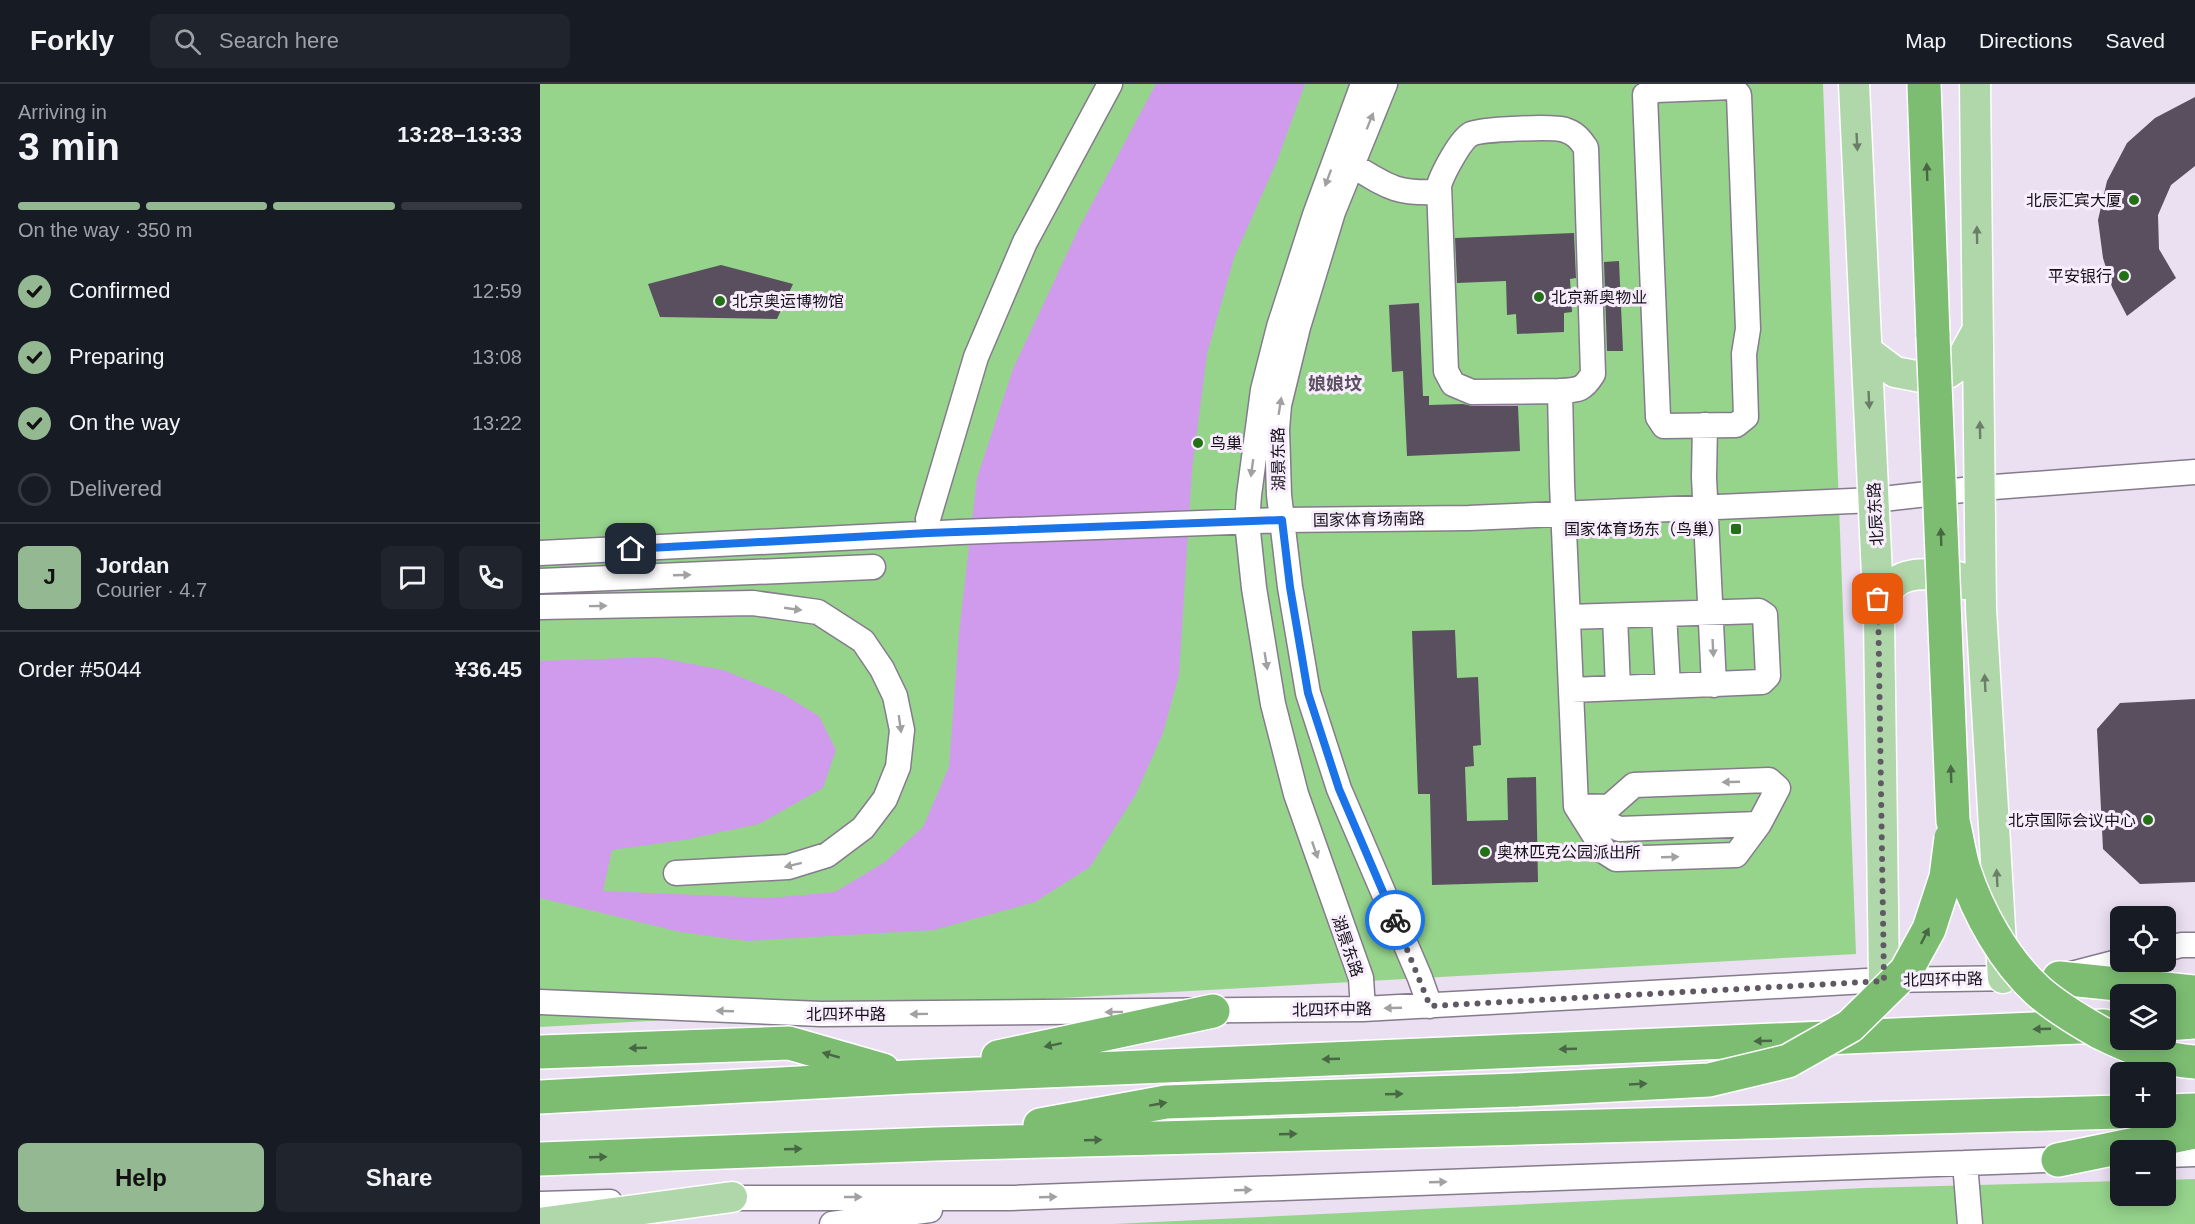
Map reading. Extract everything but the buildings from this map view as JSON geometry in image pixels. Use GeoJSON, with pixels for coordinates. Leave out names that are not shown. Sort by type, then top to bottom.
{"type":"FeatureCollection","features":[{"type":"Feature","properties":{"kind":"highway"},"geometry":{"type":"LineString","coordinates":[[935,1144],[1166,1102],[1517,1090],[1709,1080],[1788,1061],[1850,1026],[1906,971],[1929,929],[1946,877],[1953,821],[1924,84]]}},
{"type":"Feature","properties":{"kind":"highway"},"geometry":{"type":"LineString","coordinates":[[1953,821],[1964,870],[1983,915],[2008,956],[2038,991],[2078,1020],[2125,1045],[2176,1061],[2195,1062]]}},
{"type":"Feature","properties":{"kind":"highway"},"geometry":{"type":"LineString","coordinates":[[2059,978],[2195,992]]}},
{"type":"Feature","properties":{"kind":"highway"},"geometry":{"type":"LineString","coordinates":[[540,1052],[789,1043],[908,1077],[1213,1011]]}},
{"type":"Feature","properties":{"kind":"highway"},"geometry":{"type":"LineString","coordinates":[[2176,1023],[2195,1022]]}},
{"type":"Feature","properties":{"kind":"highway"},"geometry":{"type":"LineString","coordinates":[[540,1097],[908,1077],[2110,1026]]}},
{"type":"Feature","properties":{"kind":"highway"},"geometry":{"type":"LineString","coordinates":[[2176,1111],[2195,1110]]}},
{"type":"Feature","properties":{"kind":"highway"},"geometry":{"type":"LineString","coordinates":[[540,1159],[935,1144],[2110,1112]]}},
{"type":"Feature","properties":{"kind":"highway"},"geometry":{"type":"LineString","coordinates":[[2058,1160],[2195,1132]]}},
{"type":"Feature","properties":{"kind":"main road","name":"北辰东路"},"geometry":{"type":"LineString","coordinates":[[1854,84],[1879,618],[1884,981]]}},
{"type":"Feature","properties":{"kind":"main road"},"geometry":{"type":"LineString","coordinates":[[1975,84],[1981,609],[2003,978]]}},
{"type":"Feature","properties":{"kind":"main road"},"geometry":{"type":"LineString","coordinates":[[1867,351],[1895,372],[1921,377],[1948,373],[1958,366],[1978,328]]}},
{"type":"Feature","properties":{"kind":"main road"},"geometry":{"type":"LineString","coordinates":[[1879,618],[1889,588],[1904,576],[1931,574],[1958,577],[1971,591],[1981,609]]}},
{"type":"Feature","properties":{"kind":"main road"},"geometry":{"type":"LineString","coordinates":[[540,1223],[732,1197]]}},
{"type":"Feature","properties":{"kind":"street"},"geometry":{"type":"LineString","coordinates":[[928,519],[976,357],[1025,242],[1110,84]]}},
{"type":"Feature","properties":{"kind":"street","name":"湖景东路"},"geometry":{"type":"LineString","coordinates":[[1363,84],[1315,214],[1279,327],[1263,390],[1247,522],[1254,588],[1273,704],[1296,794],[1361,978],[1363,1009]]}},
{"type":"Feature","properties":{"kind":"street","name":"湖景东路"},"geometry":{"type":"LineString","coordinates":[[1385,84],[1333,212],[1298,327],[1279,405],[1277,429],[1279,495],[1290,587],[1308,693],[1339,789],[1430,1006]]}},
{"type":"Feature","properties":{"kind":"street"},"geometry":{"type":"LineString","coordinates":[[1732,87],[1739,95],[1748,329],[1744,354],[1746,417],[1737,425],[1705,425],[1664,426],[1658,417],[1645,95],[1656,90],[1732,87]]}},
{"type":"Feature","properties":{"kind":"street"},"geometry":{"type":"LineString","coordinates":[[1563,129],[1577,136],[1586,148],[1593,374],[1586,386],[1577,390],[1560,391],[1472,392],[1453,384],[1446,371],[1439,185],[1444,169],[1470,135],[1485,130],[1563,129]]}},
{"type":"Feature","properties":{"kind":"street"},"geometry":{"type":"LineString","coordinates":[[1352,165],[1388,187],[1413,193],[1439,192]]}},
{"type":"Feature","properties":{"kind":"street"},"geometry":{"type":"LineString","coordinates":[[1560,391],[1576,806],[1605,852],[1616,859],[1736,855],[1759,824],[1778,788],[1770,780],[1634,785],[1609,807],[1576,806]]}},
{"type":"Feature","properties":{"kind":"street"},"geometry":{"type":"LineString","coordinates":[[1705,425],[1706,507],[1714,685]]}},
{"type":"Feature","properties":{"kind":"street","name":"国家体育场南路"},"geometry":{"type":"LineString","coordinates":[[540,553],[960,532],[1282,520],[1469,518],[1874,500],[1981,488],[2195,472]]}},
{"type":"Feature","properties":{"kind":"street"},"geometry":{"type":"LineString","coordinates":[[540,581],[873,567]]}},
{"type":"Feature","properties":{"kind":"street"},"geometry":{"type":"LineString","coordinates":[[540,607],[753,603],[818,612],[863,641],[882,669],[895,696],[902,730],[898,767],[885,799],[863,828],[827,855],[788,867],[676,873]]}},
{"type":"Feature","properties":{"kind":"street"},"geometry":{"type":"LineString","coordinates":[[1568,617],[1759,611],[1765,615],[1768,676],[1762,682],[1571,690]]}},
{"type":"Feature","properties":{"kind":"street"},"geometry":{"type":"LineString","coordinates":[[1664,614],[1668,686]]}},
{"type":"Feature","properties":{"kind":"street"},"geometry":{"type":"LineString","coordinates":[[1615,616],[1618,688]]}},
{"type":"Feature","properties":{"kind":"street"},"geometry":{"type":"LineString","coordinates":[[2176,946],[2195,945]]}},
{"type":"Feature","properties":{"kind":"street","name":"北四环中路"},"geometry":{"type":"LineString","coordinates":[[540,1002],[821,1014],[1363,1009],[1884,981],[2059,978],[2110,964]]}},
{"type":"Feature","properties":{"kind":"street"},"geometry":{"type":"LineString","coordinates":[[2176,1155],[2195,1154]]}},
{"type":"Feature","properties":{"kind":"street"},"geometry":{"type":"LineString","coordinates":[[540,1204],[732,1197],[1009,1198],[2110,1158]]}},
{"type":"Feature","properties":{"kind":"street"},"geometry":{"type":"LineString","coordinates":[[1965,1163],[1970,1224]]}},
{"type":"Feature","properties":{"kind":"street"},"geometry":{"type":"LineString","coordinates":[[832,1224],[1009,1198]]}},
{"type":"Feature","properties":{"kind":"green space"},"geometry":{"type":"Polygon","coordinates":[[[540,84],[1823,84],[1856,954],[540,1027],[540,84]]]}},
{"type":"Feature","properties":{"kind":"green space"},"geometry":{"type":"Polygon","coordinates":[[[2195,1179],[2195,1224],[1113,1224],[1865,1188],[2110,1181],[2110,1206],[2176,1206],[2176,1180],[2195,1179]]]}},
{"type":"Feature","properties":{"kind":"shaded area"},"geometry":{"type":"Polygon","coordinates":[[[1156,84],[1305,84],[1277,161],[1234,258],[1207,354],[1192,470],[1179,675],[1163,733],[1136,794],[1090,867],[1035,902],[934,930],[746,941],[680,932],[540,898],[540,661],[656,657],[723,670],[783,694],[819,716],[836,750],[823,788],[759,824],[684,840],[612,850],[603,891],[770,898],[835,892],[885,862],[923,827],[949,767],[959,632],[977,478],[1013,369],[1079,228],[1156,84]]]}},
{"type":"Feature","properties":{"kind":"way so far"},"geometry":{"type":"LineString","coordinates":[[1395,920],[1430,1006],[1884,981],[1878,599]]}},
{"type":"Feature","properties":{"kind":"place","name":"北辰汇宾大厦"},"geometry":{"type":"Point","coordinates":[2134,200]}},
{"type":"Feature","properties":{"kind":"place","name":"平安银行"},"geometry":{"type":"Point","coordinates":[2124,276]}},
{"type":"Feature","properties":{"kind":"place","name":"北京新奥物业"},"geometry":{"type":"Point","coordinates":[1539,297]}},
{"type":"Feature","properties":{"kind":"place","name":"北京奥运博物馆"},"geometry":{"type":"Point","coordinates":[720,301]}},
{"type":"Feature","properties":{"kind":"place","name":"鸟巢"},"geometry":{"type":"Point","coordinates":[1198,443]}},
{"type":"Feature","properties":{"kind":"place","name":"国家体育场东（鸟巢）"},"geometry":{"type":"Point","coordinates":[1736,529]}},
{"type":"Feature","properties":{"kind":"place","name":"北京国际会议中心"},"geometry":{"type":"Point","coordinates":[2148,820]}},
{"type":"Feature","properties":{"kind":"place","name":"奥林匹克公园派出所"},"geometry":{"type":"Point","coordinates":[1485,852]}},
{"type":"Feature","properties":{"kind":"district","name":"娘娘坟"},"geometry":{"type":"Point","coordinates":[1335,384]}},
{"type":"Feature","properties":{"kind":"route"},"geometry":{"type":"LineString","coordinates":[[631,549],[928,533],[1282,520],[1290,587],[1308,693],[1339,789],[1395,920]]}}]}
